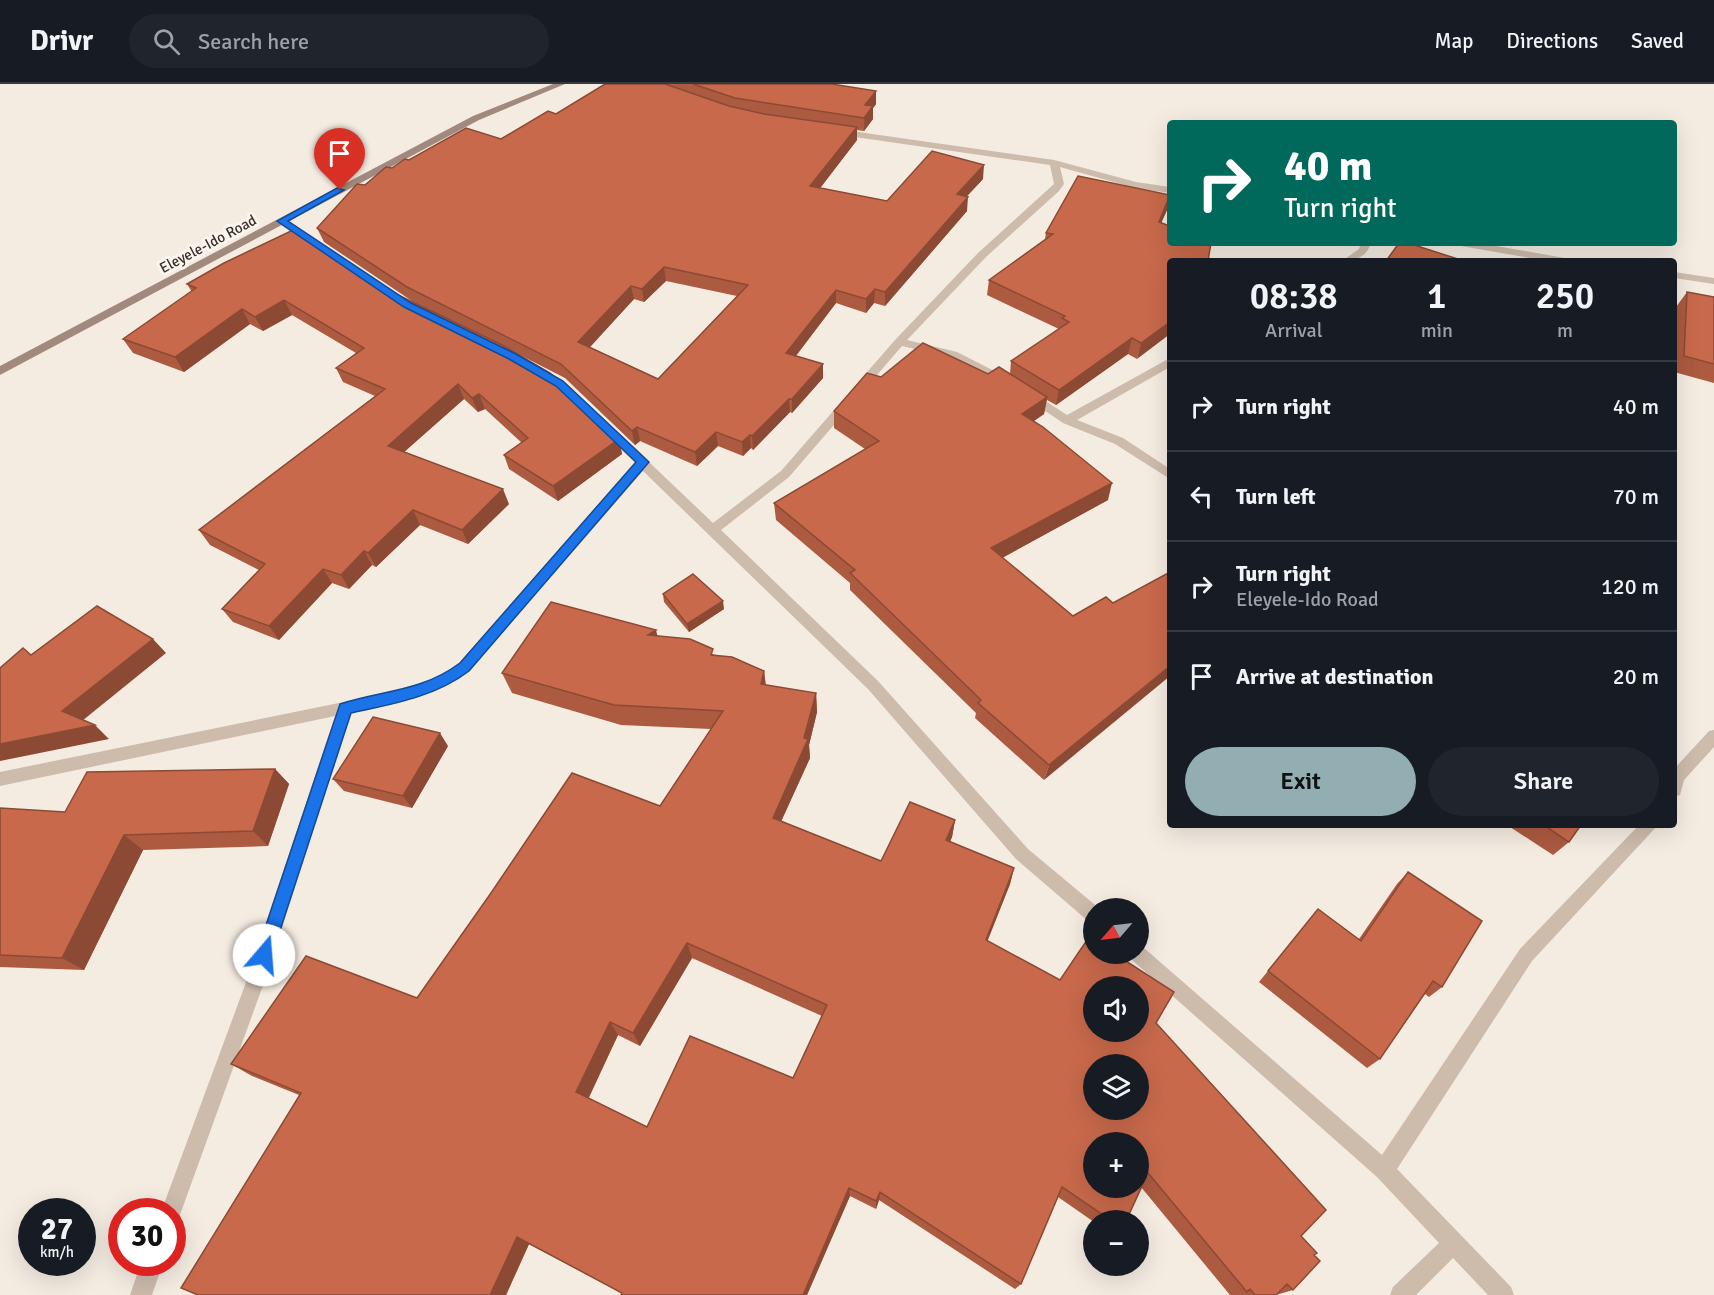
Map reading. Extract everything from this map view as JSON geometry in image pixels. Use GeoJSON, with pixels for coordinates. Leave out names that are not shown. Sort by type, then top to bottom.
{"type":"FeatureCollection","features":[{"type":"Feature","properties":{"kind":"main road","name":"Eleyele-Ido Road"},"geometry":{"type":"LineString","coordinates":[[0,371],[476,118],[561,84]]}},
{"type":"Feature","properties":{"kind":"street"},"geometry":{"type":"LineString","coordinates":[[822,130],[1054,163],[1135,184],[1167,189]]}},
{"type":"Feature","properties":{"kind":"street"},"geometry":{"type":"LineString","coordinates":[[712,530],[784,474],[899,342],[982,255],[1056,189],[1059,184],[1054,163]]}},
{"type":"Feature","properties":{"kind":"street"},"geometry":{"type":"LineString","coordinates":[[282,221],[330,254]]}},
{"type":"Feature","properties":{"kind":"street"},"geometry":{"type":"LineString","coordinates":[[1352,258],[1364,250],[1365,246]]}},
{"type":"Feature","properties":{"kind":"street"},"geometry":{"type":"LineString","coordinates":[[1478,246],[1548,258]]}},
{"type":"Feature","properties":{"kind":"street"},"geometry":{"type":"LineString","coordinates":[[1677,275],[1714,281]]}},
{"type":"Feature","properties":{"kind":"street"},"geometry":{"type":"LineString","coordinates":[[899,342],[952,354],[993,374],[1067,420],[1119,441],[1167,473]]}},
{"type":"Feature","properties":{"kind":"street"},"geometry":{"type":"LineString","coordinates":[[1067,420],[1167,364]]}},
{"type":"Feature","properties":{"kind":"street"},"geometry":{"type":"LineString","coordinates":[[593,415],[873,685],[1022,854],[1083,906]]}},
{"type":"Feature","properties":{"kind":"street"},"geometry":{"type":"LineString","coordinates":[[0,779],[398,697],[449,679],[464,667],[643,462]]}},
{"type":"Feature","properties":{"kind":"street"},"geometry":{"type":"LineString","coordinates":[[176,1198],[257,977],[345,708]]}},
{"type":"Feature","properties":{"kind":"street"},"geometry":{"type":"LineString","coordinates":[[1677,777],[1714,736]]}},
{"type":"Feature","properties":{"kind":"street"},"geometry":{"type":"LineString","coordinates":[[1384,1170],[1526,955],[1647,828]]}},
{"type":"Feature","properties":{"kind":"street"},"geometry":{"type":"LineString","coordinates":[[1149,964],[1384,1170],[1503,1295]]}},
{"type":"Feature","properties":{"kind":"street"},"geometry":{"type":"LineString","coordinates":[[1401,1295],[1454,1242]]}},
{"type":"Feature","properties":{"kind":"street"},"geometry":{"type":"LineString","coordinates":[[141,1295],[148,1276]]}},
{"type":"Feature","properties":{"kind":"building"},"geometry":{"type":"Polygon","coordinates":[[[605,84],[665,84],[729,106],[764,114],[857,127],[810,186],[887,201],[932,151],[984,165],[957,194],[968,197],[885,292],[875,289],[866,299],[836,290],[786,353],[823,364],[792,399],[789,399],[752,436],[750,435],[742,442],[716,432],[695,452],[637,427],[632,431],[561,364],[407,287],[317,228],[357,184],[365,185],[386,167],[392,168],[405,159],[409,160],[466,128],[501,139],[548,111],[556,114],[605,84]],[[664,267],[642,289],[631,286],[578,342],[658,379],[748,285],[664,267]]]}},
{"type":"Feature","properties":{"kind":"building"},"geometry":{"type":"Polygon","coordinates":[[[693,84],[832,84],[876,91],[865,105],[873,106],[864,118],[735,98],[693,84]]]}},
{"type":"Feature","properties":{"kind":"building"},"geometry":{"type":"Polygon","coordinates":[[[1078,176],[1167,194],[1167,202],[1159,222],[1167,225],[1167,246],[1210,246],[1208,258],[1167,258],[1167,324],[1141,343],[1132,338],[1059,390],[1011,361],[1069,322],[1062,318],[1065,316],[989,280],[1053,234],[1046,233],[1078,176]]]}},
{"type":"Feature","properties":{"kind":"building"},"geometry":{"type":"Polygon","coordinates":[[[293,230],[309,236],[396,294],[502,345],[550,373],[619,439],[553,486],[504,455],[528,438],[479,394],[472,398],[458,384],[388,446],[503,489],[462,530],[413,510],[368,553],[364,551],[341,575],[323,569],[269,626],[222,609],[265,564],[199,530],[385,389],[336,368],[364,348],[284,300],[255,317],[242,309],[175,357],[123,339],[196,288],[187,284],[224,263],[293,230]]]}},
{"type":"Feature","properties":{"kind":"building"},"geometry":{"type":"Polygon","coordinates":[[[1397,246],[1417,246],[1455,258],[1388,258],[1397,246]]]}},
{"type":"Feature","properties":{"kind":"building"},"geometry":{"type":"Polygon","coordinates":[[[1687,292],[1714,297],[1714,364],[1684,356],[1687,292]]]}},
{"type":"Feature","properties":{"kind":"building"},"geometry":{"type":"Polygon","coordinates":[[[923,343],[988,374],[999,367],[1047,397],[1022,414],[1043,427],[1112,483],[991,548],[1073,616],[1106,597],[1113,603],[1167,574],[1167,668],[1049,765],[978,703],[981,700],[850,573],[855,570],[774,503],[879,441],[834,411],[867,373],[881,377],[923,343]]]}},
{"type":"Feature","properties":{"kind":"building"},"geometry":{"type":"Polygon","coordinates":[[[693,574],[723,601],[687,624],[663,594],[693,574]]]}},
{"type":"Feature","properties":{"kind":"building"},"geometry":{"type":"Polygon","coordinates":[[[551,602],[656,630],[648,635],[690,639],[713,649],[711,655],[732,657],[764,671],[761,684],[816,693],[804,738],[808,739],[773,818],[881,861],[910,802],[955,820],[946,840],[1014,868],[986,940],[1060,980],[1083,946],[1083,964],[1131,964],[1174,992],[1156,1023],[1326,1210],[1301,1236],[1317,1253],[1314,1255],[1320,1261],[1293,1290],[1287,1284],[1276,1295],[1255,1295],[1250,1289],[1247,1292],[1149,1174],[1149,1132],[1083,1132],[1083,1198],[1137,1198],[1131,1210],[1096,1210],[1062,1187],[1021,1284],[880,1192],[876,1201],[849,1188],[803,1295],[621,1295],[622,1293],[517,1237],[490,1295],[198,1295],[181,1288],[301,1093],[231,1064],[306,956],[417,998],[572,773],[660,806],[723,711],[614,705],[502,673],[551,602]],[[687,943],[633,1033],[610,1022],[576,1092],[647,1127],[690,1036],[793,1078],[827,1005],[687,943]]]}},
{"type":"Feature","properties":{"kind":"building"},"geometry":{"type":"Polygon","coordinates":[[[97,606],[153,639],[62,711],[95,725],[0,744],[0,668],[23,648],[31,655],[97,606]]]}},
{"type":"Feature","properties":{"kind":"building"},"geometry":{"type":"Polygon","coordinates":[[[373,717],[440,733],[403,796],[333,779],[373,717]]]}},
{"type":"Feature","properties":{"kind":"building"},"geometry":{"type":"Polygon","coordinates":[[[275,769],[253,831],[124,835],[62,958],[0,955],[0,808],[65,812],[87,772],[275,769]]]}},
{"type":"Feature","properties":{"kind":"building"},"geometry":{"type":"Polygon","coordinates":[[[1548,828],[1579,828],[1569,842],[1548,828]]]}},
{"type":"Feature","properties":{"kind":"building"},"geometry":{"type":"Polygon","coordinates":[[[1408,872],[1482,921],[1442,987],[1433,981],[1380,1059],[1268,971],[1318,909],[1361,941],[1408,872]]]}},
{"type":"Feature","properties":{"kind":"route"},"geometry":{"type":"LineString","coordinates":[[264,955],[345,708],[398,697],[429,687],[449,679],[464,667],[643,462],[560,383],[513,356],[407,305],[282,221],[340,190]]}}]}
